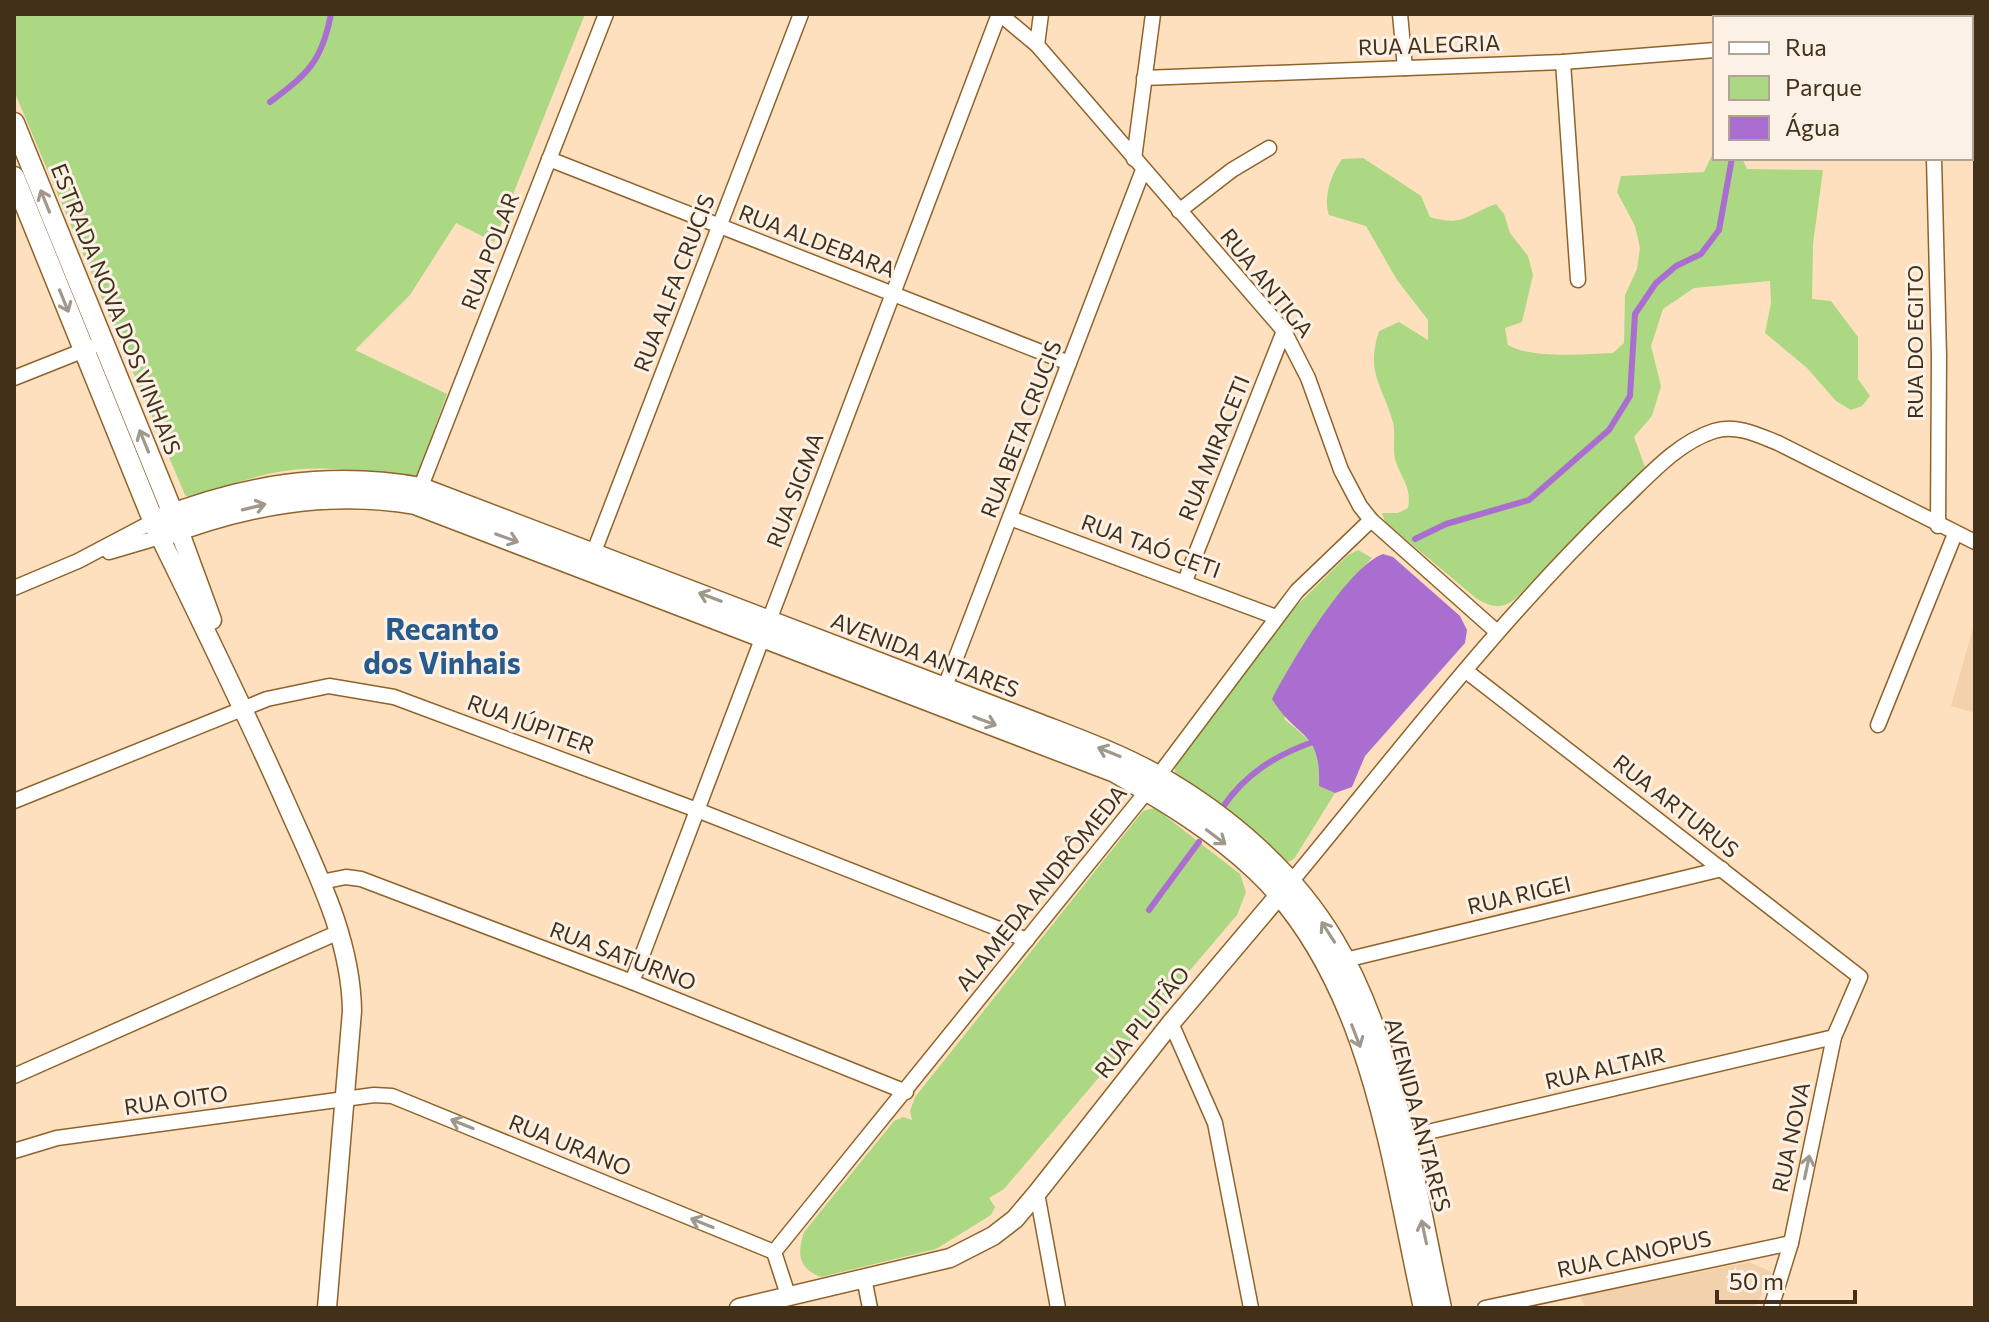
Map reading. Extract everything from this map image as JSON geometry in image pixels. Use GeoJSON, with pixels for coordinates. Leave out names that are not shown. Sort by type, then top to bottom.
{"type":"FeatureCollection","features":[{"type":"Feature","properties":{"kind":"main road","name":"ESTRADA NOVA DOS VINHAIS"},"geometry":{"type":"LineString","coordinates":[[14,123],[19,176],[94,346],[166,525]]}},
{"type":"Feature","properties":{"kind":"main road","name":"AVENIDA ANTARES"},"geometry":{"type":"LineString","coordinates":[[166,525],[242,491],[301,481],[373,481],[590,560],[942,696],[1123,757],[1153,784],[1230,825],[1285,888],[1317,916],[1335,962],[1376,1041],[1424,1308]]}},
{"type":"Feature","properties":{"kind":"main road","name":"AVENIDA ANTARES"},"geometry":{"type":"LineString","coordinates":[[1395,1140],[1441,1308]]}},
{"type":"Feature","properties":{"kind":"street","name":"RUA POLAR"},"geometry":{"type":"LineString","coordinates":[[418,496],[606,14]]}},
{"type":"Feature","properties":{"kind":"street","name":"RUA ALFA CRUCIS"},"geometry":{"type":"LineString","coordinates":[[590,560],[801,14]]}},
{"type":"Feature","properties":{"kind":"street","name":"RUA ANTIGA"},"geometry":{"type":"LineString","coordinates":[[1000,14],[1037,45],[1284,331],[1308,378],[1350,491],[1371,520],[1497,632]]}},
{"type":"Feature","properties":{"kind":"street","name":"RUA SIGMA"},"geometry":{"type":"LineString","coordinates":[[632,982],[1000,14]]}},
{"type":"Feature","properties":{"kind":"street"},"geometry":{"type":"LineString","coordinates":[[1037,45],[1041,14]]}},
{"type":"Feature","properties":{"kind":"street","name":"RUA BETA CRUCIS"},"geometry":{"type":"LineString","coordinates":[[942,696],[1069,363],[1138,164],[1144,78],[1153,14]]}},
{"type":"Feature","properties":{"kind":"street"},"geometry":{"type":"LineString","coordinates":[[1400,14],[1405,68]]}},
{"type":"Feature","properties":{"kind":"street","name":"RUA ALEGRIA"},"geometry":{"type":"LineString","coordinates":[[1144,78],[1563,62],[1713,50]]}},
{"type":"Feature","properties":{"kind":"street"},"geometry":{"type":"LineString","coordinates":[[1563,62],[1578,280]]}},
{"type":"Feature","properties":{"kind":"street"},"geometry":{"type":"LineString","coordinates":[[1179,211],[1232,170],[1269,148]]}},
{"type":"Feature","properties":{"kind":"street","name":"RUA ALDEBARA"},"geometry":{"type":"LineString","coordinates":[[549,159],[1069,363]]}},
{"type":"Feature","properties":{"kind":"street","name":"RUA DO EGITO"},"geometry":{"type":"LineString","coordinates":[[1934,160],[1939,356],[1938,526]]}},
{"type":"Feature","properties":{"kind":"street","name":"RUA MIRACETI"},"geometry":{"type":"LineString","coordinates":[[1185,581],[1284,331]]}},
{"type":"Feature","properties":{"kind":"street"},"geometry":{"type":"LineString","coordinates":[[14,378],[94,346]]}},
{"type":"Feature","properties":{"kind":"street","name":"RUA PLUTÃO"},"geometry":{"type":"LineString","coordinates":[[739,1308],[964,1253],[1015,1219],[1171,1023],[1497,632],[1665,460],[1714,431],[1745,430],[1778,443],[1975,542]]}},
{"type":"Feature","properties":{"kind":"street","name":"RUA TAÓ CETI"},"geometry":{"type":"LineString","coordinates":[[1010,518],[1276,617]]}},
{"type":"Feature","properties":{"kind":"street","name":"ALAMEDA ANDRÔMEDA"},"geometry":{"type":"LineString","coordinates":[[774,1252],[1153,784],[1297,591],[1371,520]]}},
{"type":"Feature","properties":{"kind":"street"},"geometry":{"type":"LineString","coordinates":[[166,525],[321,882],[339,932],[352,989],[345,1100],[322,1307]]}},
{"type":"Feature","properties":{"kind":"street","name":"AVENIDA ANTARES"},"geometry":{"type":"LineString","coordinates":[[14,588],[166,525]]}},
{"type":"Feature","properties":{"kind":"street"},"geometry":{"type":"LineString","coordinates":[[1878,725],[1955,534]]}},
{"type":"Feature","properties":{"kind":"street","name":"RUA ARTURUS"},"geometry":{"type":"LineString","coordinates":[[1466,671],[1860,977]]}},
{"type":"Feature","properties":{"kind":"street","name":"RUA JÚPITER"},"geometry":{"type":"LineString","coordinates":[[14,801],[267,699],[329,686],[375,691],[697,810],[1027,940]]}},
{"type":"Feature","properties":{"kind":"street","name":"RUA RIGEI"},"geometry":{"type":"LineString","coordinates":[[1335,962],[1722,869]]}},
{"type":"Feature","properties":{"kind":"street","name":"RUA SATURNO"},"geometry":{"type":"LineString","coordinates":[[321,882],[346,877],[361,879],[632,982],[906,1092]]}},
{"type":"Feature","properties":{"kind":"street"},"geometry":{"type":"LineString","coordinates":[[14,1076],[339,932]]}},
{"type":"Feature","properties":{"kind":"street","name":"RUA NOVA"},"geometry":{"type":"LineString","coordinates":[[1771,1308],[1791,1243],[1834,1037],[1860,977]]}},
{"type":"Feature","properties":{"kind":"street"},"geometry":{"type":"LineString","coordinates":[[1171,1023],[1215,1123],[1251,1308]]}},
{"type":"Feature","properties":{"kind":"street","name":"RUA ALTAIR"},"geometry":{"type":"LineString","coordinates":[[1395,1140],[1834,1037]]}},
{"type":"Feature","properties":{"kind":"street","name":"RUA URANO"},"geometry":{"type":"LineString","coordinates":[[345,1100],[374,1095],[392,1096],[774,1252]]}},
{"type":"Feature","properties":{"kind":"street","name":"RUA OITO"},"geometry":{"type":"LineString","coordinates":[[14,1151],[57,1138],[345,1100]]}},
{"type":"Feature","properties":{"kind":"street"},"geometry":{"type":"LineString","coordinates":[[1037,1193],[1058,1308]]}},
{"type":"Feature","properties":{"kind":"street","name":"RUA CANOPUS"},"geometry":{"type":"LineString","coordinates":[[1485,1308],[1791,1243]]}},
{"type":"Feature","properties":{"kind":"street"},"geometry":{"type":"LineString","coordinates":[[774,1252],[788,1295]]}},
{"type":"Feature","properties":{"kind":"street"},"geometry":{"type":"LineString","coordinates":[[864,1278],[870,1308]]}},
{"type":"Feature","properties":{"kind":"shaded area"},"geometry":{"type":"Polygon","coordinates":[[[1975,621],[1975,713],[1951,706],[1975,621]]]}},
{"type":"Feature","properties":{"kind":"shaded area"},"geometry":{"type":"Polygon","coordinates":[[[1749,1262],[1772,1272],[1755,1308],[1586,1308],[1580,1296],[1749,1262]]]}},
{"type":"Feature","properties":{"kind":"green space"},"geometry":{"type":"Polygon","coordinates":[[[14,14],[585,14],[494,242],[456,223],[410,295],[355,350],[447,394],[416,479],[361,471],[305,469],[258,476],[191,498],[185,495],[14,91],[14,14]]]}},
{"type":"Feature","properties":{"kind":"green space"},"geometry":{"type":"Polygon","coordinates":[[[1713,153],[1713,160],[1743,160],[1747,169],[1823,170],[1813,244],[1812,299],[1831,301],[1858,337],[1858,379],[1870,396],[1862,406],[1851,410],[1836,401],[1807,368],[1765,333],[1771,303],[1770,281],[1694,288],[1663,309],[1651,346],[1661,386],[1652,416],[1634,437],[1645,467],[1515,599],[1496,606],[1477,599],[1385,522],[1382,513],[1398,513],[1408,508],[1409,495],[1395,457],[1392,419],[1376,377],[1375,345],[1379,331],[1399,322],[1428,340],[1428,320],[1397,280],[1366,226],[1329,215],[1328,194],[1334,172],[1342,159],[1363,158],[1421,196],[1430,217],[1441,220],[1464,218],[1496,204],[1504,214],[1510,233],[1528,256],[1533,275],[1522,322],[1505,328],[1508,345],[1544,354],[1574,355],[1613,353],[1624,343],[1625,295],[1637,269],[1640,248],[1635,226],[1617,192],[1621,176],[1704,172],[1713,153]]]}},
{"type":"Feature","properties":{"kind":"green space"},"geometry":{"type":"Polygon","coordinates":[[[1358,550],[1372,558],[1347,584],[1284,719],[1313,747],[1318,763],[1319,786],[1335,793],[1294,859],[1286,863],[1179,780],[1175,774],[1175,762],[1281,621],[1348,555],[1358,550]]]}},
{"type":"Feature","properties":{"kind":"green space"},"geometry":{"type":"Polygon","coordinates":[[[1155,808],[1240,874],[1246,892],[1237,915],[1004,1189],[989,1198],[995,1207],[991,1215],[936,1249],[821,1277],[813,1273],[801,1259],[804,1232],[894,1121],[903,1117],[912,1120],[910,1111],[915,1097],[1143,811],[1155,808]]]}},
{"type":"Feature","properties":{"kind":"water"},"geometry":{"type":"Polygon","coordinates":[[[1383,554],[1393,557],[1460,616],[1467,630],[1465,643],[1365,756],[1352,787],[1335,793],[1319,786],[1319,768],[1312,744],[1272,699],[1306,641],[1337,597],[1368,563],[1383,554]]]}},
{"type":"Feature","properties":{"kind":"waterway"},"geometry":{"type":"LineString","coordinates":[[270,102],[304,74],[318,55],[331,14]]}},
{"type":"Feature","properties":{"kind":"waterway"},"geometry":{"type":"LineString","coordinates":[[1415,539],[1446,524],[1529,500],[1609,430],[1630,396],[1635,314],[1656,283],[1676,266],[1701,254],[1719,230],[1732,160]]}},
{"type":"Feature","properties":{"kind":"waterway"},"geometry":{"type":"LineString","coordinates":[[1223,807],[1241,785],[1262,767],[1313,742]]}},
{"type":"Feature","properties":{"kind":"waterway"},"geometry":{"type":"LineString","coordinates":[[1149,910],[1199,842]]}},
{"type":"Feature","properties":{"kind":"district","name":"Recanto dos Vinhais"},"geometry":{"type":"Point","coordinates":[442,647]}}]}
